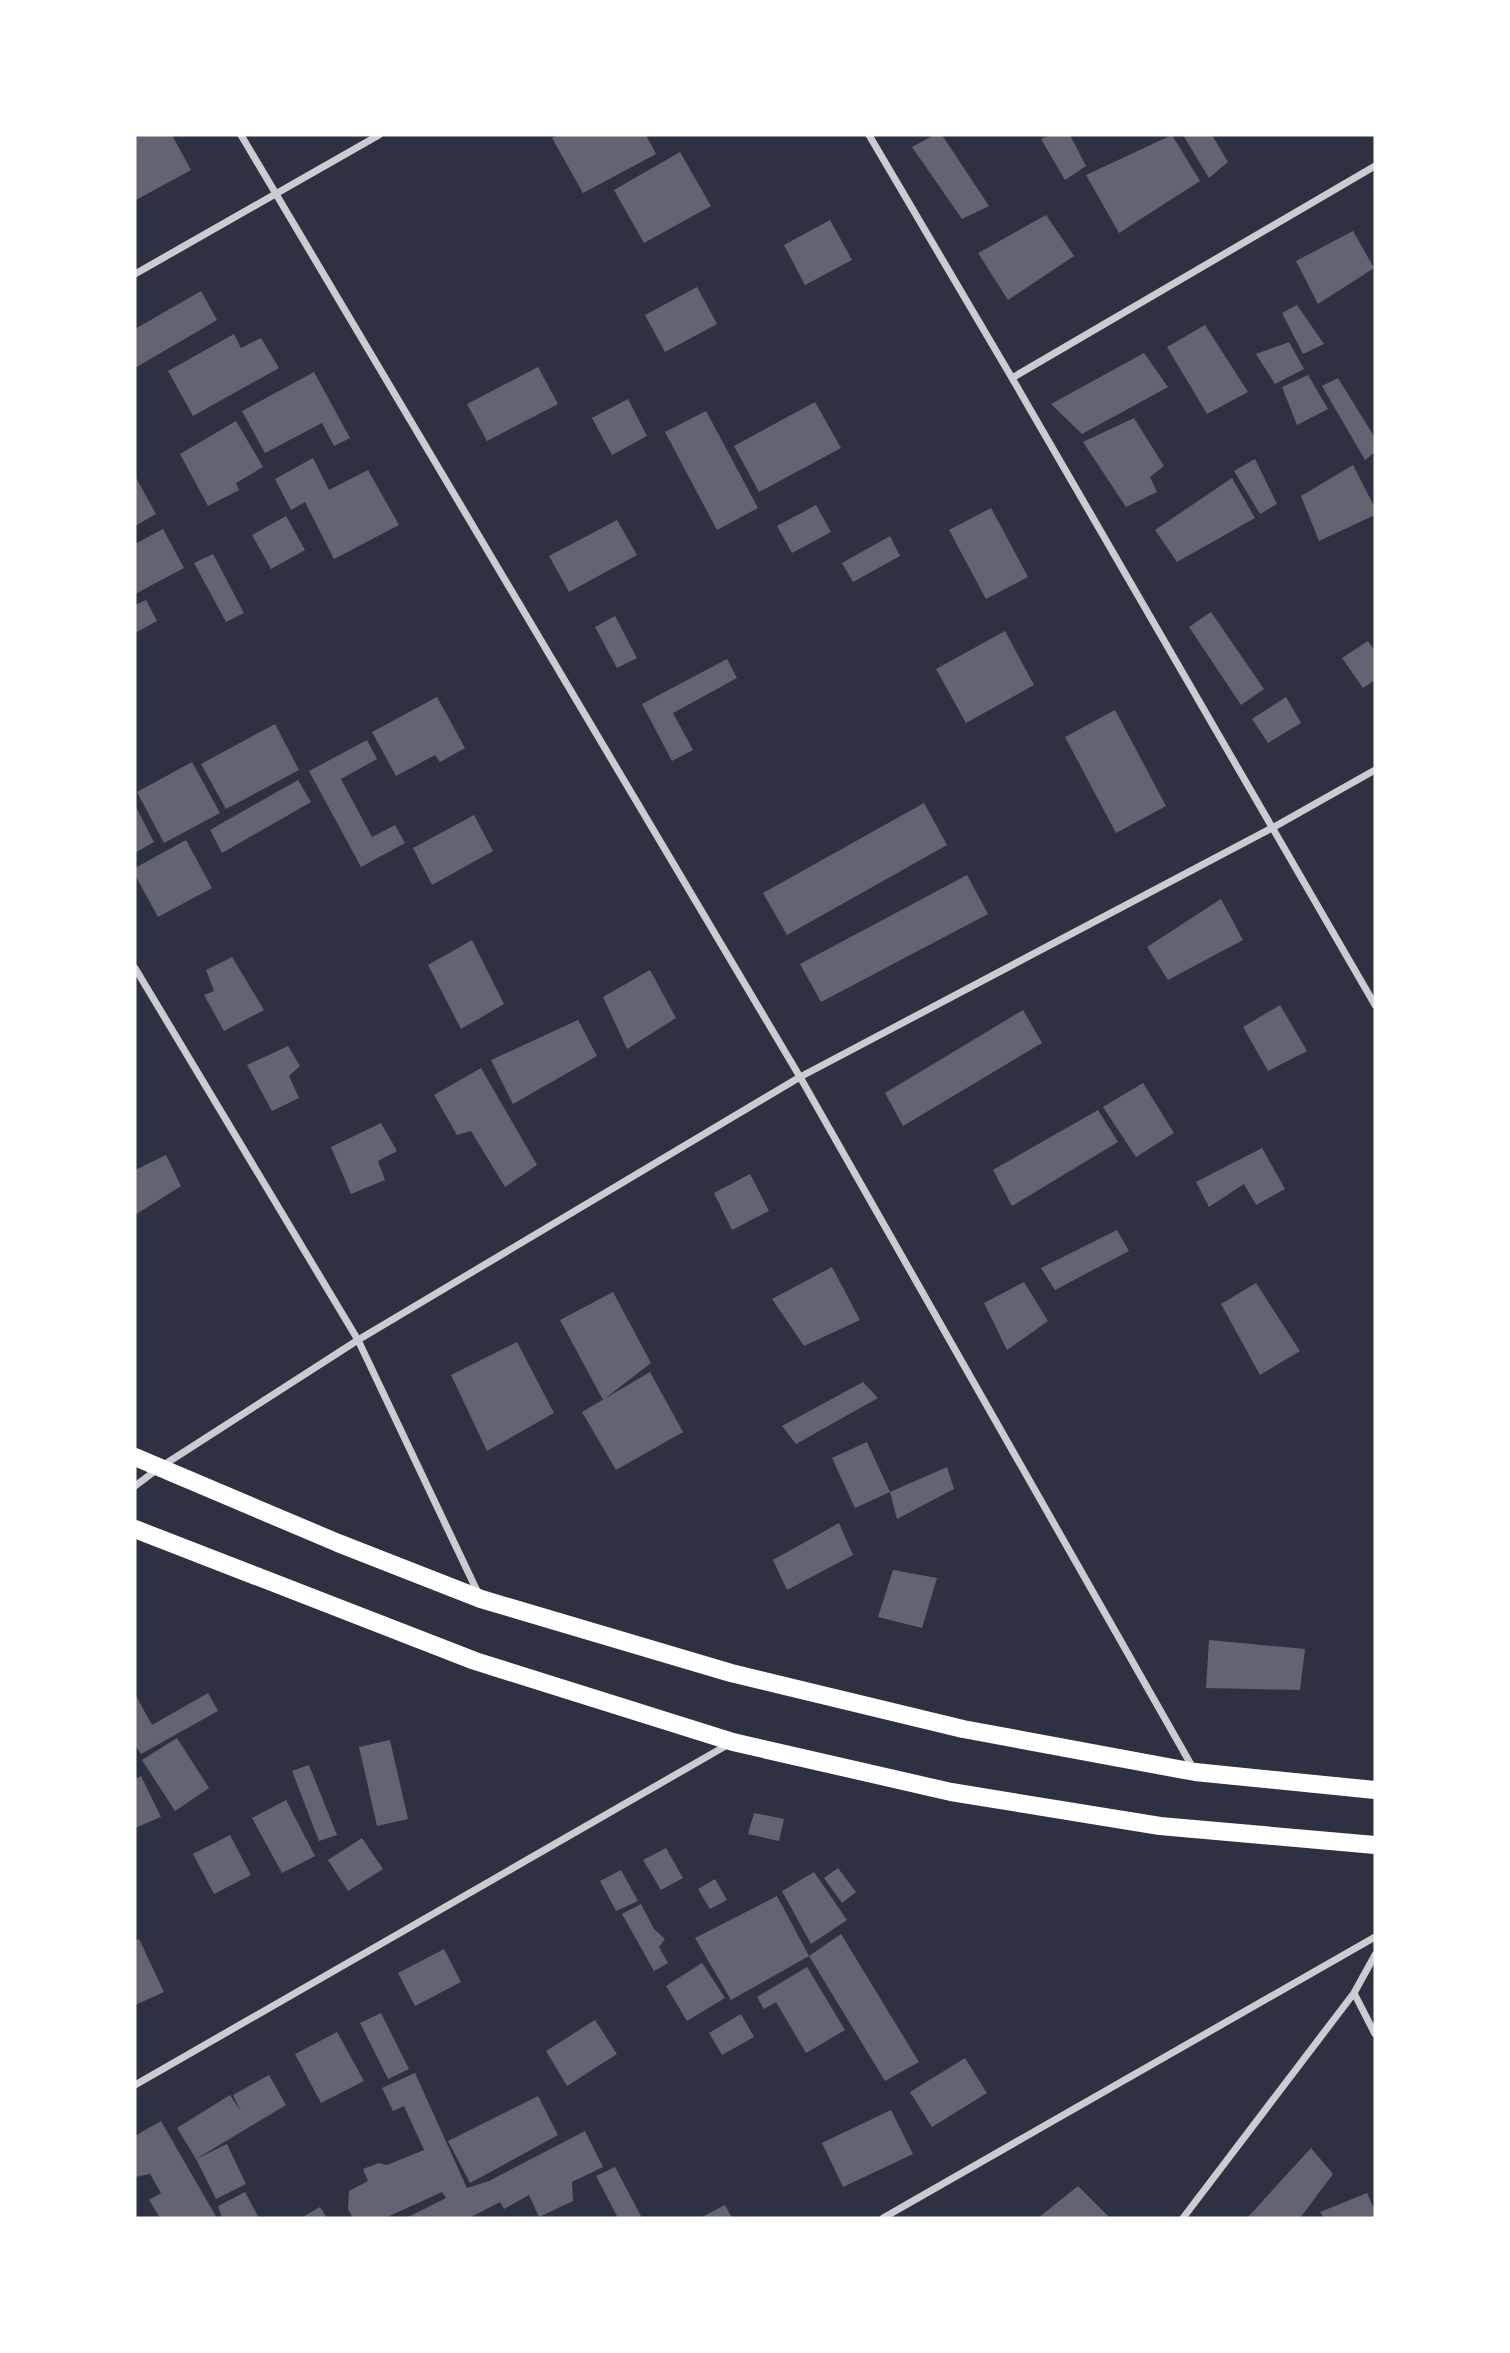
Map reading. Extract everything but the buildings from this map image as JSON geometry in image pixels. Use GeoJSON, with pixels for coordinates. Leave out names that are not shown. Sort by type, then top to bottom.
{"type":"FeatureCollection","features":[{"type":"Feature","properties":{"kind":"main road"},"geometry":{"type":"LineString","coordinates":[[135,1457],[338,1543],[481,1599],[731,1672],[963,1729],[1195,1772],[1375,1790]]}},
{"type":"Feature","properties":{"kind":"main road"},"geometry":{"type":"LineString","coordinates":[[135,1530],[475,1661],[733,1742],[951,1792],[1147,1824],[1375,1845]]}},
{"type":"Feature","properties":{"kind":"street"},"geometry":{"type":"LineString","coordinates":[[242,135],[800,1077],[1195,1772]]}},
{"type":"Feature","properties":{"kind":"street"},"geometry":{"type":"LineString","coordinates":[[135,274],[379,135]]}},
{"type":"Feature","properties":{"kind":"street"},"geometry":{"type":"LineString","coordinates":[[869,135],[1274,827],[1375,1005]]}},
{"type":"Feature","properties":{"kind":"street"},"geometry":{"type":"LineString","coordinates":[[1012,377],[1375,166]]}},
{"type":"Feature","properties":{"kind":"street"},"geometry":{"type":"LineString","coordinates":[[135,1486],[358,1340],[800,1077],[1274,827],[1375,770]]}},
{"type":"Feature","properties":{"kind":"street"},"geometry":{"type":"LineString","coordinates":[[135,968],[358,1340],[481,1599]]}},
{"type":"Feature","properties":{"kind":"street"},"geometry":{"type":"LineString","coordinates":[[135,2085],[733,1742]]}},
{"type":"Feature","properties":{"kind":"street"},"geometry":{"type":"LineString","coordinates":[[883,2218],[1375,1937]]}},
{"type":"Feature","properties":{"kind":"street"},"geometry":{"type":"LineString","coordinates":[[1183,2218],[1354,1993],[1375,1955]]}},
{"type":"Feature","properties":{"kind":"street"},"geometry":{"type":"LineString","coordinates":[[1354,1993],[1375,2034]]}}]}
